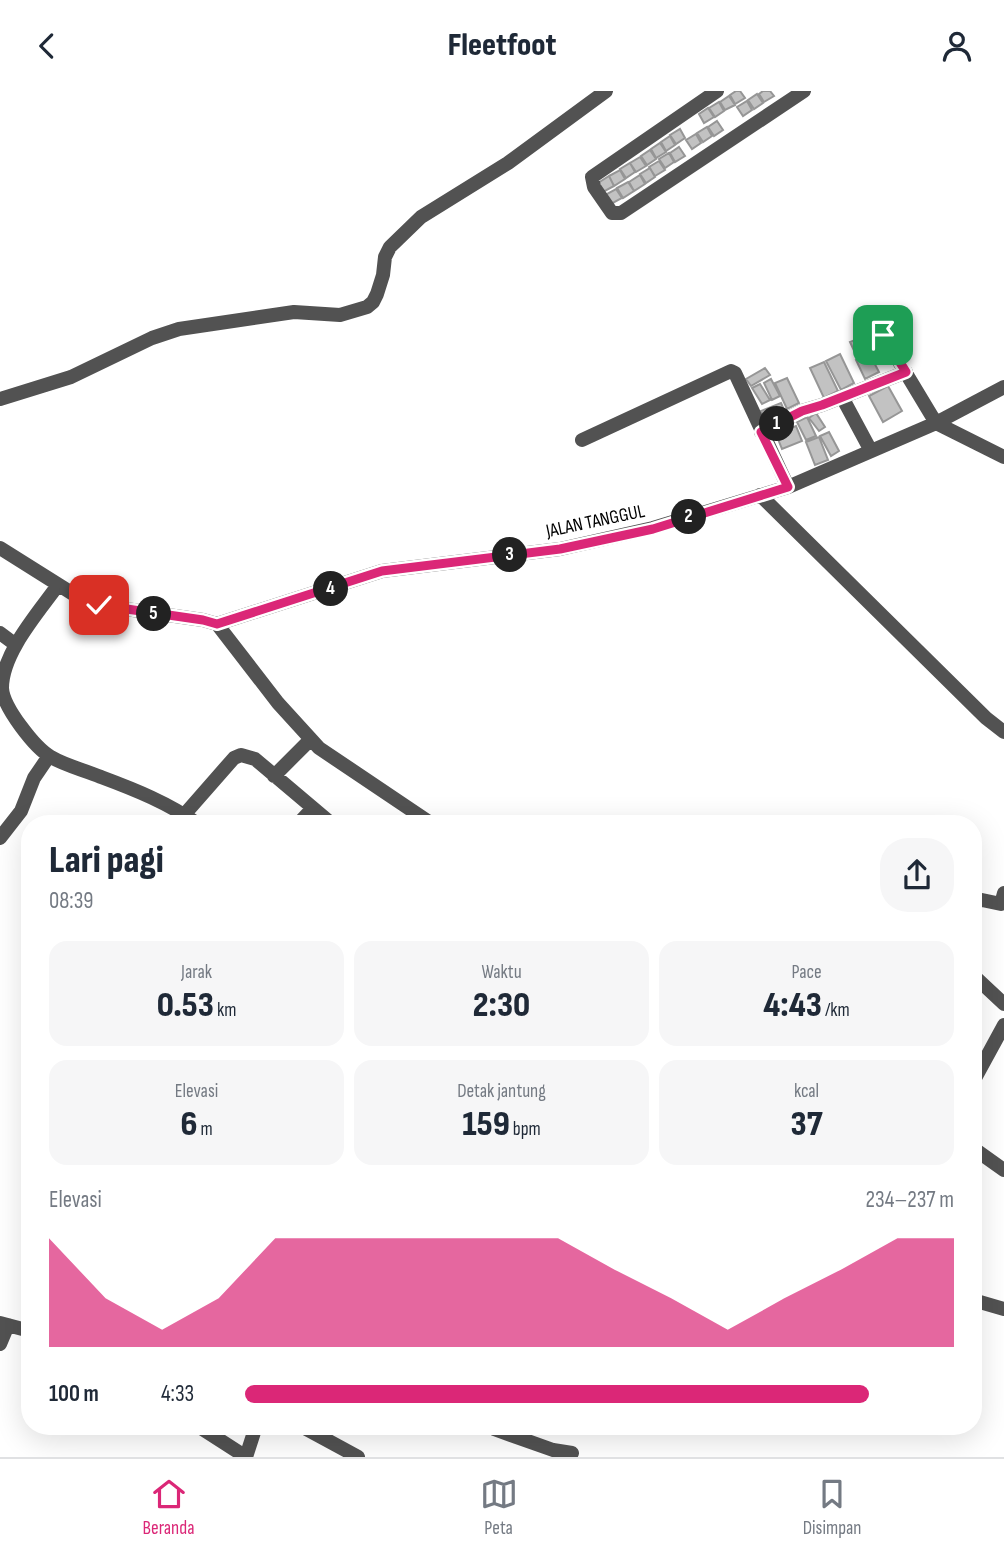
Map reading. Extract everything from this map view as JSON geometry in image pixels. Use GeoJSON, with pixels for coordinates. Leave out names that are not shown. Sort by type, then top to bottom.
{"type":"FeatureCollection","features":[{"type":"Feature","properties":{"kind":"street"},"geometry":{"type":"LineString","coordinates":[[0,399],[71,377],[152,338],[179,329],[294,312],[340,315],[367,307],[377,294],[385,257],[390,247],[421,217],[508,163],[606,91]]}},
{"type":"Feature","properties":{"kind":"street"},"geometry":{"type":"LineString","coordinates":[[717,91],[592,177],[594,187],[612,213],[621,213],[781,97],[804,91]]}},
{"type":"Feature","properties":{"kind":"street"},"geometry":{"type":"LineString","coordinates":[[883,335],[936,423],[1004,457]]}},
{"type":"Feature","properties":{"kind":"street"},"geometry":{"type":"LineString","coordinates":[[582,440],[730,371],[735,373],[788,487]]}},
{"type":"Feature","properties":{"kind":"street"},"geometry":{"type":"LineString","coordinates":[[761,432],[802,411],[906,372]]}},
{"type":"Feature","properties":{"kind":"street","name":"JALAN TANGGUL"},"geometry":{"type":"LineString","coordinates":[[217,624],[382,571],[560,549],[653,529],[788,487],[936,423],[1004,387]]}},
{"type":"Feature","properties":{"kind":"street"},"geometry":{"type":"LineString","coordinates":[[842,397],[871,451]]}},
{"type":"Feature","properties":{"kind":"street"},"geometry":{"type":"LineString","coordinates":[[760,495],[986,718],[1004,732]]}},
{"type":"Feature","properties":{"kind":"street"},"geometry":{"type":"LineString","coordinates":[[0,548],[58,585],[99,605],[217,624],[278,703],[318,748],[416,815]]}},
{"type":"Feature","properties":{"kind":"street"},"geometry":{"type":"LineString","coordinates":[[58,585],[16,645],[2,688],[5,703],[32,739],[49,756],[149,795],[184,814],[234,758],[241,755],[255,759],[321,815]]}},
{"type":"Feature","properties":{"kind":"street"},"geometry":{"type":"LineString","coordinates":[[0,633],[16,645]]}},
{"type":"Feature","properties":{"kind":"street"},"geometry":{"type":"LineString","coordinates":[[274,776],[310,740]]}},
{"type":"Feature","properties":{"kind":"street"},"geometry":{"type":"LineString","coordinates":[[0,838],[16,819],[26,802],[34,778],[49,756]]}},
{"type":"Feature","properties":{"kind":"street"},"geometry":{"type":"LineString","coordinates":[[306,815],[313,808]]}},
{"type":"Feature","properties":{"kind":"street"},"geometry":{"type":"LineString","coordinates":[[982,900],[1003,901]]}},
{"type":"Feature","properties":{"kind":"street"},"geometry":{"type":"LineString","coordinates":[[982,983],[1004,1004]]}},
{"type":"Feature","properties":{"kind":"street"},"geometry":{"type":"LineString","coordinates":[[982,1065],[1004,1025]]}},
{"type":"Feature","properties":{"kind":"street"},"geometry":{"type":"LineString","coordinates":[[982,1154],[1004,1170]]}},
{"type":"Feature","properties":{"kind":"street"},"geometry":{"type":"LineString","coordinates":[[982,1303],[1004,1309]]}},
{"type":"Feature","properties":{"kind":"street"},"geometry":{"type":"LineString","coordinates":[[0,1344],[4,1324],[21,1329]]}},
{"type":"Feature","properties":{"kind":"street"},"geometry":{"type":"LineString","coordinates":[[212,1435],[246,1457],[254,1435]]}},
{"type":"Feature","properties":{"kind":"street"},"geometry":{"type":"LineString","coordinates":[[318,1435],[358,1457]]}},
{"type":"Feature","properties":{"kind":"street"},"geometry":{"type":"LineString","coordinates":[[508,1435],[550,1453],[572,1453]]}},
{"type":"Feature","properties":{"kind":"building"},"geometry":{"type":"Polygon","coordinates":[[[740,91],[745,98],[735,104],[730,95],[740,91]]]}},
{"type":"Feature","properties":{"kind":"building"},"geometry":{"type":"Polygon","coordinates":[[[770,91],[774,96],[764,102],[759,94],[770,91]]]}},
{"type":"Feature","properties":{"kind":"building"},"geometry":{"type":"Polygon","coordinates":[[[757,94],[763,103],[754,109],[748,100],[757,94]]]}},
{"type":"Feature","properties":{"kind":"building"},"geometry":{"type":"Polygon","coordinates":[[[729,96],[735,105],[725,110],[720,102],[729,96]]]}},
{"type":"Feature","properties":{"kind":"building"},"geometry":{"type":"Polygon","coordinates":[[[747,101],[752,110],[743,116],[737,107],[747,101]]]}},
{"type":"Feature","properties":{"kind":"building"},"geometry":{"type":"Polygon","coordinates":[[[719,102],[724,111],[715,117],[709,108],[719,102]]]}},
{"type":"Feature","properties":{"kind":"building"},"geometry":{"type":"Polygon","coordinates":[[[708,108],[714,117],[704,123],[699,114],[708,108]]]}},
{"type":"Feature","properties":{"kind":"building"},"geometry":{"type":"Polygon","coordinates":[[[717,121],[723,130],[714,136],[708,127],[717,121]]]}},
{"type":"Feature","properties":{"kind":"building"},"geometry":{"type":"Polygon","coordinates":[[[707,127],[712,136],[703,142],[697,133],[707,127]]]}},
{"type":"Feature","properties":{"kind":"building"},"geometry":{"type":"Polygon","coordinates":[[[680,129],[685,138],[676,144],[670,135],[680,129]]]}},
{"type":"Feature","properties":{"kind":"building"},"geometry":{"type":"Polygon","coordinates":[[[696,134],[701,143],[692,149],[686,140],[696,134]]]}},
{"type":"Feature","properties":{"kind":"building"},"geometry":{"type":"Polygon","coordinates":[[[670,136],[675,145],[666,151],[661,142],[670,136]]]}},
{"type":"Feature","properties":{"kind":"building"},"geometry":{"type":"Polygon","coordinates":[[[660,143],[666,152],[656,158],[651,149],[660,143]]]}},
{"type":"Feature","properties":{"kind":"building"},"geometry":{"type":"Polygon","coordinates":[[[679,147],[685,156],[675,162],[670,153],[679,147]]]}},
{"type":"Feature","properties":{"kind":"building"},"geometry":{"type":"Polygon","coordinates":[[[650,150],[656,159],[647,165],[641,156],[650,150]]]}},
{"type":"Feature","properties":{"kind":"building"},"geometry":{"type":"Polygon","coordinates":[[[669,153],[674,162],[665,168],[659,159],[669,153]]]}},
{"type":"Feature","properties":{"kind":"building"},"geometry":{"type":"Polygon","coordinates":[[[640,157],[646,166],[636,172],[630,163],[640,157]]]}},
{"type":"Feature","properties":{"kind":"building"},"geometry":{"type":"Polygon","coordinates":[[[659,161],[665,170],[655,176],[649,167],[659,161]]]}},
{"type":"Feature","properties":{"kind":"building"},"geometry":{"type":"Polygon","coordinates":[[[630,163],[635,172],[626,178],[620,169],[630,163]]]}},
{"type":"Feature","properties":{"kind":"building"},"geometry":{"type":"Polygon","coordinates":[[[650,168],[655,177],[646,183],[640,174],[650,168]]]}},
{"type":"Feature","properties":{"kind":"building"},"geometry":{"type":"Polygon","coordinates":[[[620,170],[625,179],[614,186],[609,176],[620,170]]]}},
{"type":"Feature","properties":{"kind":"building"},"geometry":{"type":"Polygon","coordinates":[[[640,175],[645,184],[634,191],[629,182],[640,175]]]}},
{"type":"Feature","properties":{"kind":"building"},"geometry":{"type":"Polygon","coordinates":[[[609,176],[614,186],[603,192],[598,183],[609,176]]]}},
{"type":"Feature","properties":{"kind":"building"},"geometry":{"type":"Polygon","coordinates":[[[628,182],[634,191],[623,198],[617,188],[628,182]]]}},
{"type":"Feature","properties":{"kind":"building"},"geometry":{"type":"Polygon","coordinates":[[[616,189],[622,198],[611,204],[605,195],[616,189]]]}},
{"type":"Feature","properties":{"kind":"building"},"geometry":{"type":"Polygon","coordinates":[[[870,334],[875,347],[856,355],[850,342],[870,334]]]}},
{"type":"Feature","properties":{"kind":"building"},"geometry":{"type":"Polygon","coordinates":[[[869,353],[879,372],[865,379],[856,360],[869,353]]]}},
{"type":"Feature","properties":{"kind":"building"},"geometry":{"type":"Polygon","coordinates":[[[840,354],[854,383],[841,390],[826,361],[840,354]]]}},
{"type":"Feature","properties":{"kind":"building"},"geometry":{"type":"Polygon","coordinates":[[[824,362],[838,391],[824,398],[810,368],[824,362]]]}},
{"type":"Feature","properties":{"kind":"building"},"geometry":{"type":"Polygon","coordinates":[[[765,368],[770,375],[751,386],[746,379],[765,368]]]}},
{"type":"Feature","properties":{"kind":"building"},"geometry":{"type":"Polygon","coordinates":[[[787,378],[799,403],[787,409],[775,383],[787,378]]]}},
{"type":"Feature","properties":{"kind":"building"},"geometry":{"type":"Polygon","coordinates":[[[771,379],[780,396],[772,400],[764,383],[771,379]]]}},
{"type":"Feature","properties":{"kind":"building"},"geometry":{"type":"Polygon","coordinates":[[[760,384],[770,400],[762,404],[752,388],[760,384]]]}},
{"type":"Feature","properties":{"kind":"building"},"geometry":{"type":"Polygon","coordinates":[[[888,386],[902,411],[883,422],[869,396],[888,386]]]}},
{"type":"Feature","properties":{"kind":"building"},"geometry":{"type":"Polygon","coordinates":[[[781,403],[787,417],[767,425],[761,411],[781,403]]]}},
{"type":"Feature","properties":{"kind":"building"},"geometry":{"type":"Polygon","coordinates":[[[816,413],[825,427],[819,431],[809,418],[816,413]]]}},
{"type":"Feature","properties":{"kind":"building"},"geometry":{"type":"Polygon","coordinates":[[[807,417],[816,436],[806,440],[797,422],[807,417]]]}},
{"type":"Feature","properties":{"kind":"building"},"geometry":{"type":"Polygon","coordinates":[[[796,426],[802,441],[782,449],[776,434],[796,426]]]}},
{"type":"Feature","properties":{"kind":"building"},"geometry":{"type":"Polygon","coordinates":[[[829,432],[839,451],[831,456],[820,436],[829,432]]]}},
{"type":"Feature","properties":{"kind":"building"},"geometry":{"type":"Polygon","coordinates":[[[819,437],[828,460],[815,465],[806,442],[819,437]]]}},
{"type":"Feature","properties":{"kind":"route"},"geometry":{"type":"LineString","coordinates":[[99,605],[217,624],[382,571],[560,549],[653,529],[788,487],[761,432],[802,411],[906,372],[883,335]]}}]}
